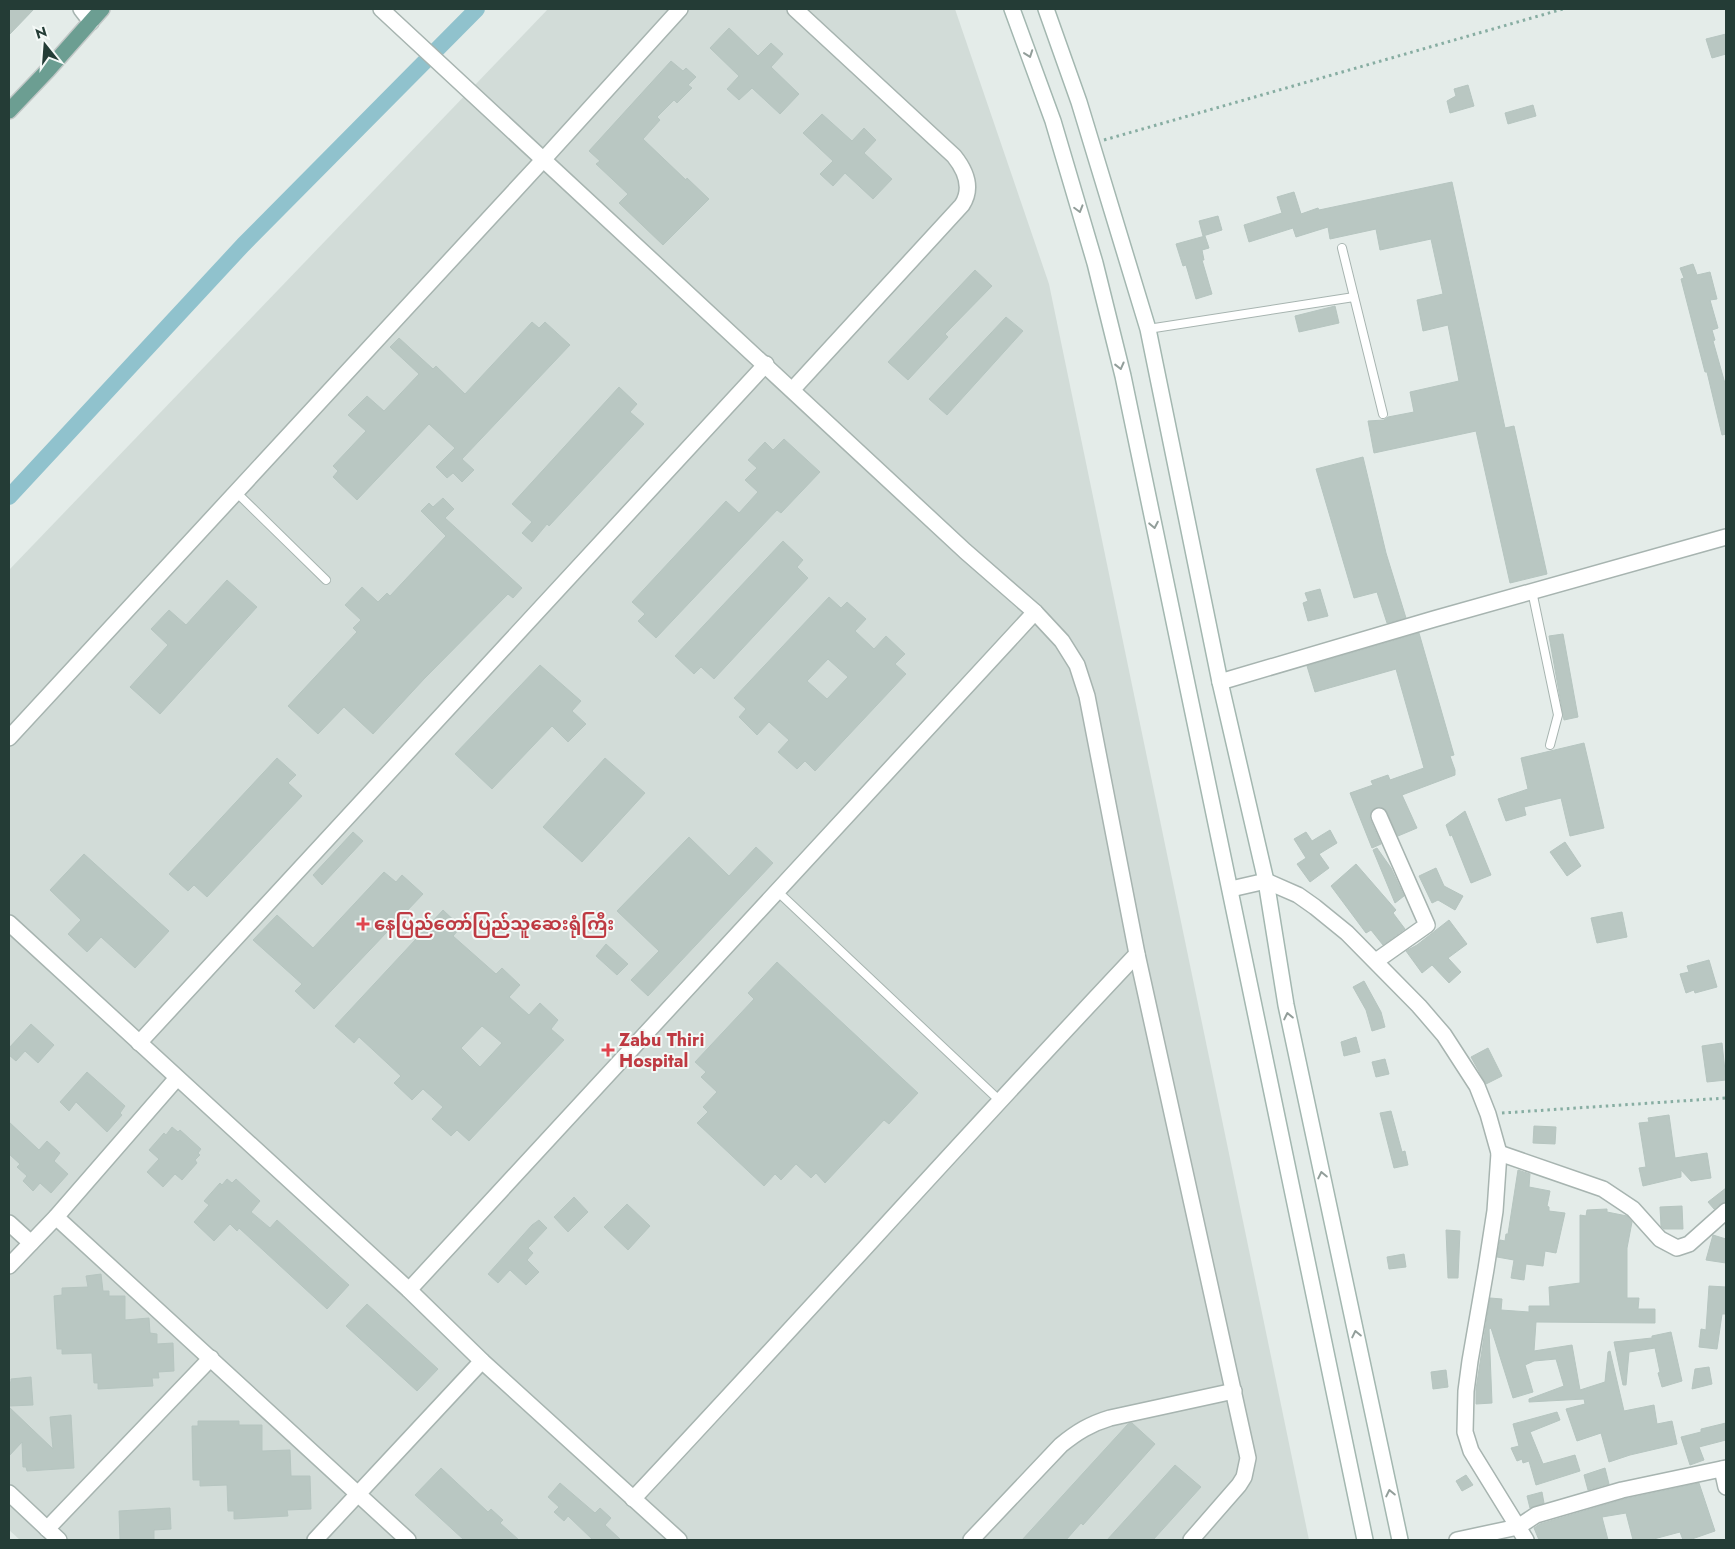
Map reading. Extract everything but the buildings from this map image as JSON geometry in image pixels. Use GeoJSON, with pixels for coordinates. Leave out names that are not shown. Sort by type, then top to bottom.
{"type":"FeatureCollection","features":[{"type":"Feature","properties":{"kind":"main road"},"geometry":{"type":"LineString","coordinates":[[9,111],[102,9]]}},
{"type":"Feature","properties":{"kind":"street"},"geometry":{"type":"LineString","coordinates":[[81,9],[91,22]]}},
{"type":"Feature","properties":{"kind":"street"},"geometry":{"type":"LineString","coordinates":[[382,9],[965,551],[1034,612],[1069,649],[1085,687],[1137,954],[1248,1458],[1244,1477],[1229,1498],[1191,1540]]}},
{"type":"Feature","properties":{"kind":"street"},"geometry":{"type":"LineString","coordinates":[[9,738],[680,9]]}},
{"type":"Feature","properties":{"kind":"street"},"geometry":{"type":"LineString","coordinates":[[792,389],[962,205],[968,188],[963,170],[954,156],[795,9]]}},
{"type":"Feature","properties":{"kind":"street"},"geometry":{"type":"LineString","coordinates":[[1012,9],[1053,121],[1095,263],[1121,366],[1365,1540]]}},
{"type":"Feature","properties":{"kind":"street"},"geometry":{"type":"LineString","coordinates":[[1046,9],[1092,144],[1148,329],[1220,682],[1266,881],[1286,1005],[1400,1540]]}},
{"type":"Feature","properties":{"kind":"street"},"geometry":{"type":"LineString","coordinates":[[139,1043],[766,364]]}},
{"type":"Feature","properties":{"kind":"street"},"geometry":{"type":"LineString","coordinates":[[1220,682],[1532,591],[1726,537]]}},
{"type":"Feature","properties":{"kind":"street"},"geometry":{"type":"LineString","coordinates":[[408,1290],[1034,612]]}},
{"type":"Feature","properties":{"kind":"street"},"geometry":{"type":"LineString","coordinates":[[1376,961],[1428,925],[1379,816]]}},
{"type":"Feature","properties":{"kind":"street"},"geometry":{"type":"LineString","coordinates":[[1230,888],[1266,881],[1298,895],[1315,906],[1347,933],[1419,1006],[1444,1035],[1477,1086],[1488,1114],[1499,1153],[1495,1211],[1470,1360],[1465,1426],[1470,1451],[1522,1534]]}},
{"type":"Feature","properties":{"kind":"street"},"geometry":{"type":"LineString","coordinates":[[9,923],[408,1290],[482,1361],[679,1540]]}},
{"type":"Feature","properties":{"kind":"street"},"geometry":{"type":"LineString","coordinates":[[633,1499],[764,1360],[1137,954]]}},
{"type":"Feature","properties":{"kind":"street"},"geometry":{"type":"LineString","coordinates":[[9,1266],[56,1217],[177,1078]]}},
{"type":"Feature","properties":{"kind":"street"},"geometry":{"type":"LineString","coordinates":[[1499,1153],[1603,1189],[1633,1209],[1660,1239],[1677,1248],[1690,1244],[1726,1211]]}},
{"type":"Feature","properties":{"kind":"street"},"geometry":{"type":"LineString","coordinates":[[56,1217],[408,1540]]}},
{"type":"Feature","properties":{"kind":"street"},"geometry":{"type":"LineString","coordinates":[[9,1223],[31,1243]]}},
{"type":"Feature","properties":{"kind":"street"},"geometry":{"type":"LineString","coordinates":[[47,1529],[210,1358]]}},
{"type":"Feature","properties":{"kind":"street"},"geometry":{"type":"LineString","coordinates":[[315,1540],[482,1361]]}},
{"type":"Feature","properties":{"kind":"street"},"geometry":{"type":"LineString","coordinates":[[971,1540],[1061,1445],[1078,1431],[1092,1423],[1234,1391]]}},
{"type":"Feature","properties":{"kind":"street"},"geometry":{"type":"LineString","coordinates":[[1457,1540],[1522,1534],[1536,1514],[1622,1490],[1724,1469],[1726,1486]]}},
{"type":"Feature","properties":{"kind":"street"},"geometry":{"type":"LineString","coordinates":[[9,1493],[59,1540]]}},
{"type":"Feature","properties":{"kind":"lane"},"geometry":{"type":"LineString","coordinates":[[1342,248],[1383,414]]}},
{"type":"Feature","properties":{"kind":"lane"},"geometry":{"type":"LineString","coordinates":[[1148,329],[1354,297]]}},
{"type":"Feature","properties":{"kind":"lane"},"geometry":{"type":"LineString","coordinates":[[236,492],[326,580]]}},
{"type":"Feature","properties":{"kind":"lane"},"geometry":{"type":"LineString","coordinates":[[1532,591],[1558,715],[1550,745]]}},
{"type":"Feature","properties":{"kind":"lane"},"geometry":{"type":"LineString","coordinates":[[777,891],[1000,1101]]}},
{"type":"Feature","properties":{"kind":"path"},"geometry":{"type":"LineString","coordinates":[[1092,144],[1563,9]]}},
{"type":"Feature","properties":{"kind":"path"},"geometry":{"type":"LineString","coordinates":[[1488,1114],[1726,1098]]}},
{"type":"Feature","properties":{"kind":"shaded area","name":"Zabu Thiri Hospital"},"geometry":{"type":"Polygon","coordinates":[[[548,9],[955,9],[1049,284],[1309,1540],[20,1540],[9,1530],[9,570],[548,9]]]}},
{"type":"Feature","properties":{"kind":"waterway"},"geometry":{"type":"LineString","coordinates":[[9,497],[243,245],[477,9]]}},
{"type":"Feature","properties":{"kind":"place","name":"နေပြည်တော်ပြည်သူဆေးရုံကြီး"},"geometry":{"type":"Point","coordinates":[363,924]}},
{"type":"Feature","properties":{"kind":"place","name":"Zabu Thiri Hospital"},"geometry":{"type":"Point","coordinates":[608,1050]}}]}
